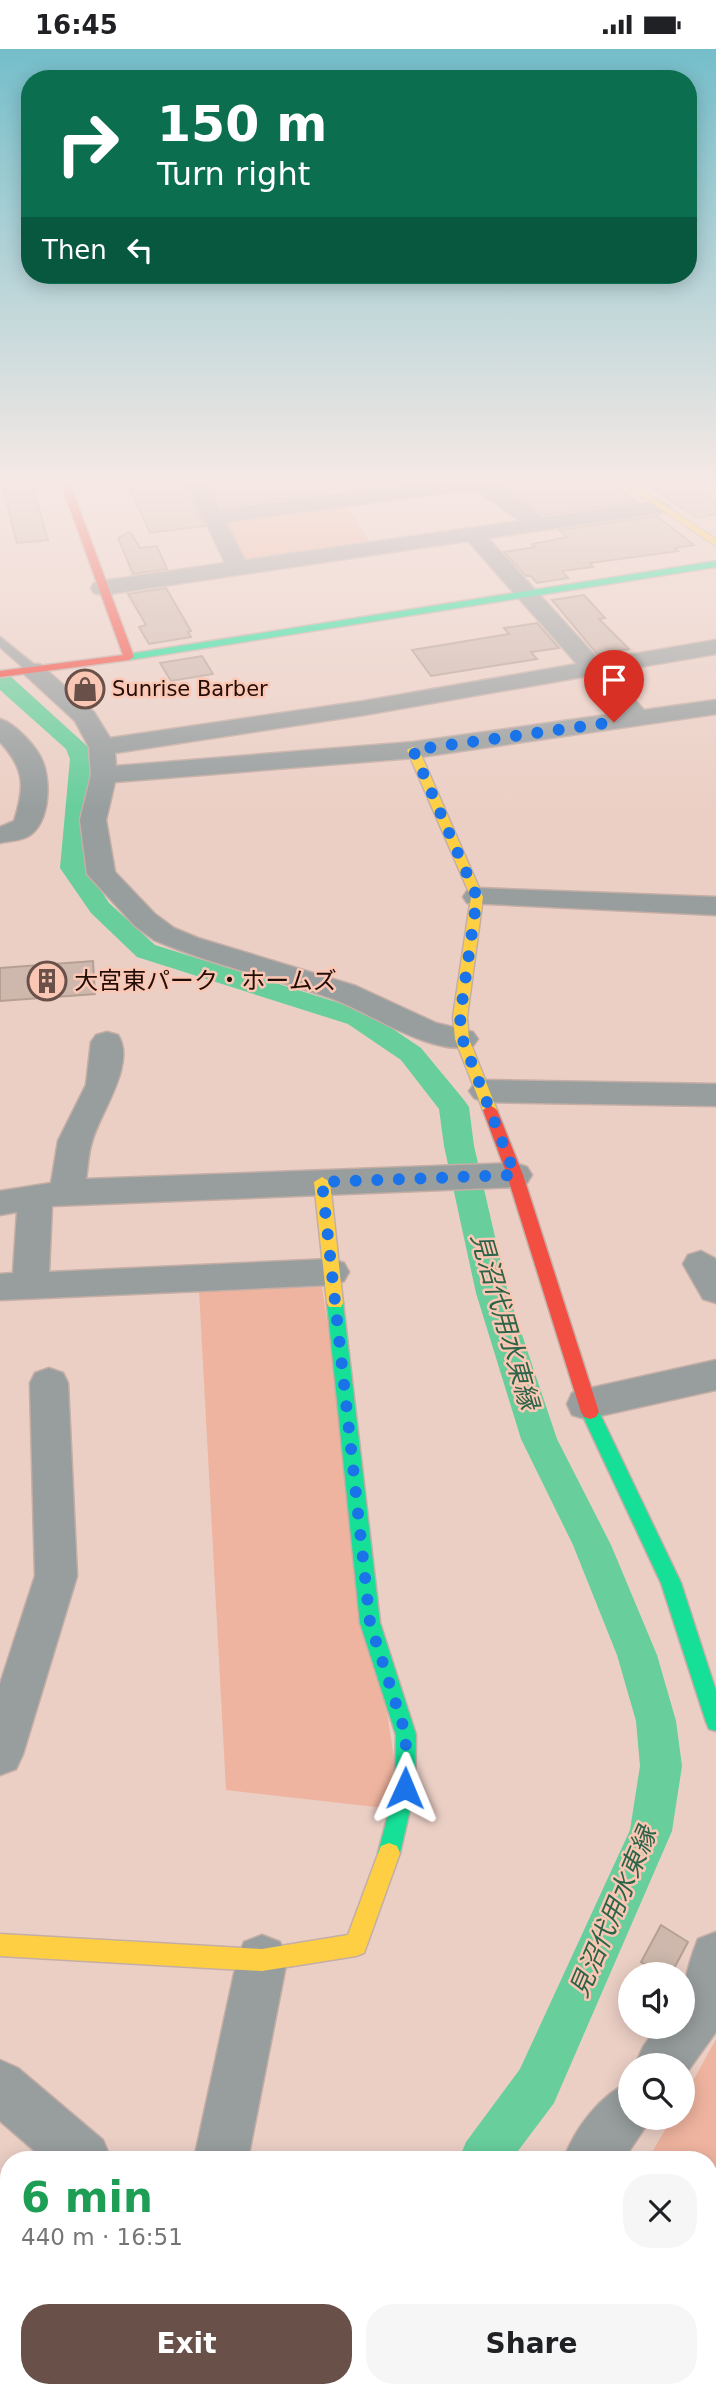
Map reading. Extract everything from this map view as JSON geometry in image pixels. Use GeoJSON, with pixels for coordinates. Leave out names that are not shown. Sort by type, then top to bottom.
{"type":"FeatureCollection","features":[{"type":"Feature","properties":{"kind":"street"},"geometry":{"type":"LineString","coordinates":[[103,591],[129,657]]}},
{"type":"Feature","properties":{"kind":"street"},"geometry":{"type":"LineString","coordinates":[[523,591],[639,719]]}},
{"type":"Feature","properties":{"kind":"street"},"geometry":{"type":"LineString","coordinates":[[0,674],[129,657],[548,591]]}},
{"type":"Feature","properties":{"kind":"street"},"geometry":{"type":"LineString","coordinates":[[102,747],[364,708],[716,647]]}},
{"type":"Feature","properties":{"kind":"street"},"geometry":{"type":"LineString","coordinates":[[26,670],[85,717],[102,747],[104,775],[93,820],[101,874],[145,920],[164,934],[218,954],[345,993],[426,1030],[462,1038]]}},
{"type":"Feature","properties":{"kind":"street"},"geometry":{"type":"LineString","coordinates":[[104,775],[413,750],[716,707]]}},
{"type":"Feature","properties":{"kind":"street"},"geometry":{"type":"LineString","coordinates":[[0,835],[18,831],[26,824],[35,796],[29,758],[1,730]]}},
{"type":"Feature","properties":{"kind":"street"},"geometry":{"type":"LineString","coordinates":[[413,750],[477,897],[460,1017],[462,1038],[485,1091],[505,1176],[586,1404],[671,1583],[716,1722]]}},
{"type":"Feature","properties":{"kind":"street"},"geometry":{"type":"LineString","coordinates":[[477,897],[716,906]]}},
{"type":"Feature","properties":{"kind":"street"},"geometry":{"type":"LineString","coordinates":[[107,1042],[102,1085],[51,1195],[15,1287],[331,1272]]}},
{"type":"Feature","properties":{"kind":"street"},"geometry":{"type":"LineString","coordinates":[[485,1091],[716,1095]]}},
{"type":"Feature","properties":{"kind":"street"},"geometry":{"type":"LineString","coordinates":[[0,1203],[51,1195],[505,1176]]}},
{"type":"Feature","properties":{"kind":"street"},"geometry":{"type":"LineString","coordinates":[[0,1945],[262,1960],[356,1945],[383,1876],[405,1788],[406,1735],[370,1623],[322,1182]]}},
{"type":"Feature","properties":{"kind":"street"},"geometry":{"type":"LineString","coordinates":[[586,1404],[716,1375]]}},
{"type":"Feature","properties":{"kind":"street"},"geometry":{"type":"LineString","coordinates":[[0,1754],[56,1576],[49,1383]]}},
{"type":"Feature","properties":{"kind":"street"},"geometry":{"type":"LineString","coordinates":[[670,2053],[702,2008],[716,1957]]}},
{"type":"Feature","properties":{"kind":"street"},"geometry":{"type":"LineString","coordinates":[[223,2151],[262,1960]]}},
{"type":"Feature","properties":{"kind":"street"},"geometry":{"type":"LineString","coordinates":[[0,2086],[75,2151]]}},
{"type":"Feature","properties":{"kind":"street"},"geometry":{"type":"LineString","coordinates":[[597,2151],[618,2124]]}},
{"type":"Feature","properties":{"kind":"lane"},"geometry":{"type":"LineString","coordinates":[[0,641],[26,670]]}},
{"type":"Feature","properties":{"kind":"shaded area"},"geometry":{"type":"Polygon","coordinates":[[[322,1287],[402,1810],[226,1790],[199,1290],[322,1287]]]}},
{"type":"Feature","properties":{"kind":"shaded area"},"geometry":{"type":"Polygon","coordinates":[[[716,2039],[716,2151],[653,2151],[665,2130],[695,2130],[695,2077],[716,2039]]]}},
{"type":"Feature","properties":{"kind":"building"},"geometry":{"type":"Polygon","coordinates":[[[167,591],[191,631],[188,632],[191,637],[149,644],[139,627],[146,625],[128,594],[167,591]]]}},
{"type":"Feature","properties":{"kind":"building"},"geometry":{"type":"Polygon","coordinates":[[[584,595],[605,618],[599,619],[629,649],[597,654],[552,600],[584,595]]]}},
{"type":"Feature","properties":{"kind":"building"},"geometry":{"type":"Polygon","coordinates":[[[537,623],[559,648],[531,652],[537,659],[431,676],[412,650],[509,634],[504,628],[537,623]]]}},
{"type":"Feature","properties":{"kind":"building"},"geometry":{"type":"Polygon","coordinates":[[[202,656],[213,674],[171,681],[160,663],[202,656]]]}},
{"type":"Feature","properties":{"kind":"building","name":"大宮東パーク・ホームズ"},"geometry":{"type":"Polygon","coordinates":[[[93,961],[95,994],[0,1001],[0,968],[93,961]]]}},
{"type":"Feature","properties":{"kind":"building"},"geometry":{"type":"Polygon","coordinates":[[[661,1925],[688,1942],[677,1962],[641,1962],[661,1925]]]}},
{"type":"Feature","properties":{"kind":"waterway","name":"見沼代用水東縁"},"geometry":{"type":"LineString","coordinates":[[0,679],[76,746],[82,759],[73,868],[100,908],[146,951],[358,1018],[411,1054],[454,1107],[459,1146],[492,1293],[539,1439],[592,1545],[637,1655],[656,1721],[661,1766],[651,1831],[537,2086],[489,2151]]}},
{"type":"Feature","properties":{"kind":"traffic: fast"},"geometry":{"type":"LineString","coordinates":[[129,657],[549,591]]}},
{"type":"Feature","properties":{"kind":"traffic: fast"},"geometry":{"type":"LineString","coordinates":[[335,1303],[370,1623],[406,1735],[405,1788],[389,1853]]}},
{"type":"Feature","properties":{"kind":"traffic: fast"},"geometry":{"type":"LineString","coordinates":[[590,1412],[671,1583],[716,1722]]}},
{"type":"Feature","properties":{"kind":"traffic: slow"},"geometry":{"type":"LineString","coordinates":[[413,750],[477,897],[460,1017],[462,1039],[490,1110]]}},
{"type":"Feature","properties":{"kind":"traffic: slow"},"geometry":{"type":"LineString","coordinates":[[322,1182],[335,1303]]}},
{"type":"Feature","properties":{"kind":"traffic: slow"},"geometry":{"type":"LineString","coordinates":[[0,1945],[262,1960],[356,1945],[389,1853]]}},
{"type":"Feature","properties":{"kind":"traffic: jam"},"geometry":{"type":"LineString","coordinates":[[0,674],[129,657],[104,591]]}},
{"type":"Feature","properties":{"kind":"traffic: jam"},"geometry":{"type":"LineString","coordinates":[[490,1110],[515,1175],[590,1412]]}},
{"type":"Feature","properties":{"kind":"place","name":"Sunrise Barber"},"geometry":{"type":"Point","coordinates":[85,689]}},
{"type":"Feature","properties":{"kind":"place","name":"大宮東パーク・ホームズ"},"geometry":{"type":"Point","coordinates":[47,981]}},
{"type":"Feature","properties":{"kind":"route"},"geometry":{"type":"LineString","coordinates":[[405,1788],[406,1735],[370,1623],[322,1182],[515,1175],[485,1091],[462,1038],[460,1017],[477,897],[413,750],[614,722]]}}]}
